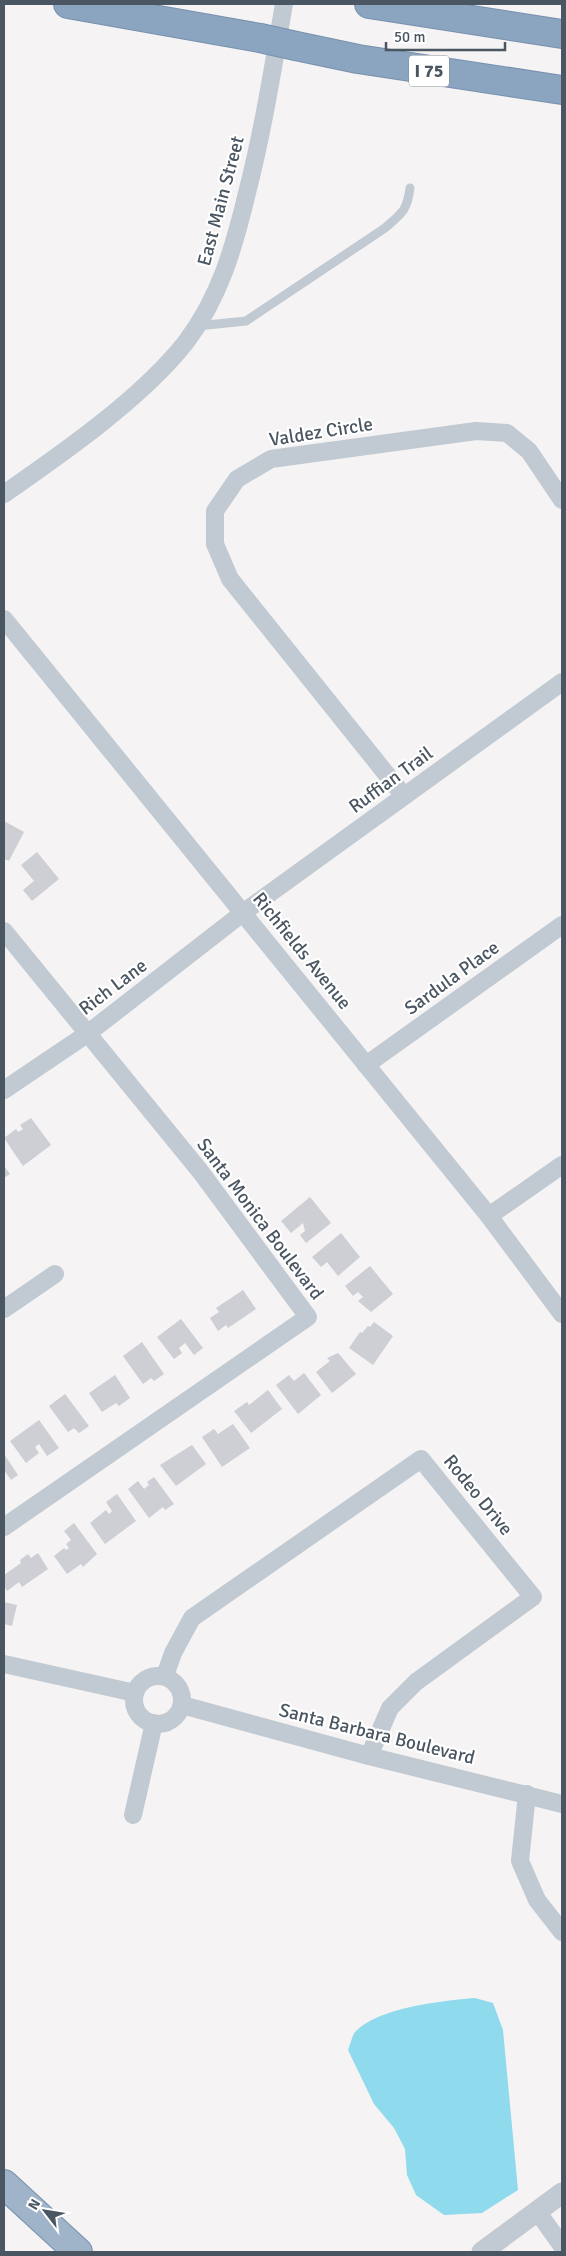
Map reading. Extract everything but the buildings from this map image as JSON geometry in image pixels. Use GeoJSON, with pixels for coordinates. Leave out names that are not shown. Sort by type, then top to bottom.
{"type":"FeatureCollection","features":[{"type":"Feature","properties":{"kind":"highway","name":"I 75"},"geometry":{"type":"LineString","coordinates":[[68,4],[260,38],[367,61],[562,90]]}},
{"type":"Feature","properties":{"kind":"highway"},"geometry":{"type":"LineString","coordinates":[[369,4],[562,34]]}},
{"type":"Feature","properties":{"kind":"highway"},"geometry":{"type":"LineString","coordinates":[[4,2184],[78,2252]]}},
{"type":"Feature","properties":{"kind":"street","name":"East Main Street"},"geometry":{"type":"LineString","coordinates":[[4,494],[78,439],[147,384],[168,363],[197,326],[218,289],[233,250],[258,150],[284,4]]}},
{"type":"Feature","properties":{"kind":"street","name":"Valdez Circle"},"geometry":{"type":"LineString","coordinates":[[404,796],[230,578],[215,544],[215,511],[237,479],[271,459],[476,431],[507,433],[529,450],[562,500]]}},
{"type":"Feature","properties":{"kind":"street","name":"Richfields Avenue"},"geometry":{"type":"LineString","coordinates":[[4,619],[244,912],[489,1216],[562,1314]]}},
{"type":"Feature","properties":{"kind":"street","name":"Ruffian Trail"},"geometry":{"type":"LineString","coordinates":[[244,912],[562,682]]}},
{"type":"Feature","properties":{"kind":"street","name":"Rich Lane"},"geometry":{"type":"LineString","coordinates":[[4,1090],[86,1034],[244,912]]}},
{"type":"Feature","properties":{"kind":"street","name":"Sardula Place"},"geometry":{"type":"LineString","coordinates":[[366,1065],[562,925]]}},
{"type":"Feature","properties":{"kind":"street","name":"Santa Monica Boulevard"},"geometry":{"type":"LineString","coordinates":[[4,931],[86,1034],[200,1171],[308,1317],[4,1527]]}},
{"type":"Feature","properties":{"kind":"street"},"geometry":{"type":"LineString","coordinates":[[489,1216],[562,1165]]}},
{"type":"Feature","properties":{"kind":"street"},"geometry":{"type":"LineString","coordinates":[[4,1309],[55,1274]]}},
{"type":"Feature","properties":{"kind":"street","name":"Rodeo Drive"},"geometry":{"type":"LineString","coordinates":[[166,1676],[173,1653],[192,1618],[421,1459],[533,1597],[416,1682],[390,1708],[369,1756]]}},
{"type":"Feature","properties":{"kind":"street"},"geometry":{"type":"LineString","coordinates":[[4,1664],[135,1693]]}},
{"type":"Feature","properties":{"kind":"street"},"geometry":{"type":"LineString","coordinates":[[166,1676],[172,1679],[181,1691],[182,1705],[179,1712],[168,1722],[154,1723],[142,1717],[138,1712],[135,1693],[139,1686],[150,1677],[166,1676]]}},
{"type":"Feature","properties":{"kind":"street","name":"Santa Barbara Boulevard"},"geometry":{"type":"LineString","coordinates":[[182,1705],[369,1756],[562,1804]]}},
{"type":"Feature","properties":{"kind":"street"},"geometry":{"type":"LineString","coordinates":[[133,1815],[154,1723]]}},
{"type":"Feature","properties":{"kind":"street"},"geometry":{"type":"LineString","coordinates":[[527,1794],[520,1861],[537,1900],[562,1932]]}},
{"type":"Feature","properties":{"kind":"street"},"geometry":{"type":"LineString","coordinates":[[482,2252],[562,2193]]}},
{"type":"Feature","properties":{"kind":"street"},"geometry":{"type":"LineString","coordinates":[[537,2211],[562,2246]]}},
{"type":"Feature","properties":{"kind":"lane"},"geometry":{"type":"LineString","coordinates":[[197,326],[246,321],[385,228],[408,205],[410,188]]}},
{"type":"Feature","properties":{"kind":"water"},"geometry":{"type":"Polygon","coordinates":[[[475,1998],[493,2003],[503,2030],[518,2190],[482,2213],[444,2215],[416,2195],[407,2175],[405,2149],[394,2128],[374,2104],[348,2050],[355,2032],[366,2023],[379,2017],[429,2003],[475,1998]]]}}]}
